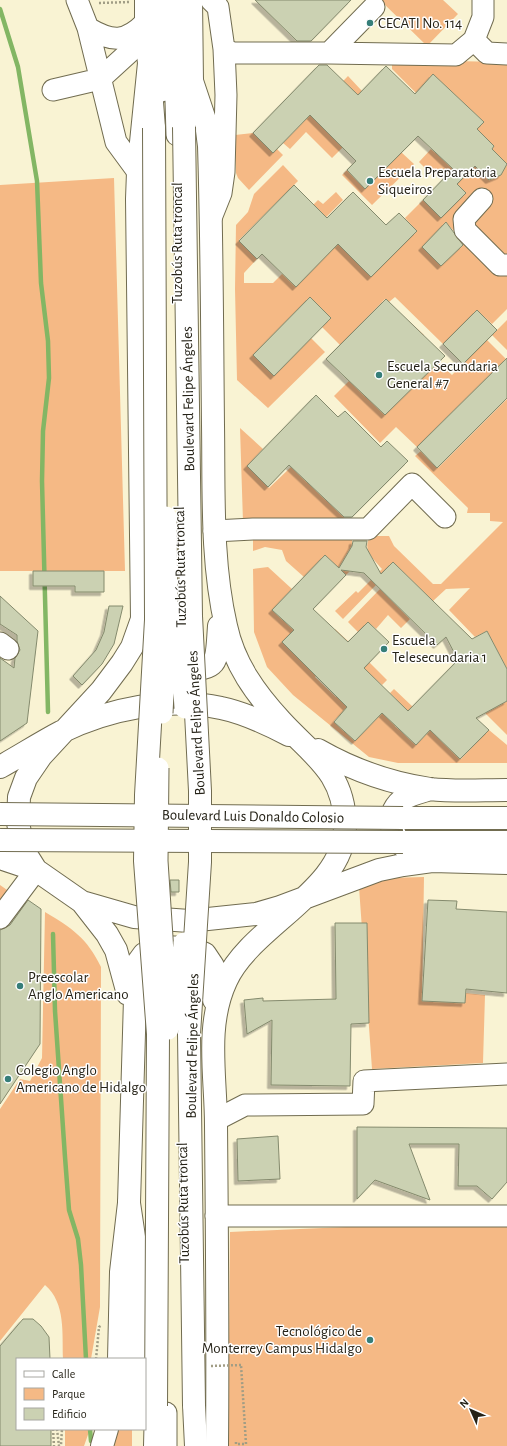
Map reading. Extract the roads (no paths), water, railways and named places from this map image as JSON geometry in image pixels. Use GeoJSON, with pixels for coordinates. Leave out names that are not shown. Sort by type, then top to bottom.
{"type":"FeatureCollection","features":[{"type":"Feature","properties":{"kind":"main road","name":"Boulevard Felipe Ángeles"},"geometry":{"type":"LineString","coordinates":[[191,0],[192,81],[170,131],[156,620],[146,795],[145,861],[158,1034],[176,1405],[196,1446]]}},
{"type":"Feature","properties":{"kind":"main road","name":"Boulevard Felipe Ángeles"},"geometry":{"type":"LineString","coordinates":[[148,12],[149,63],[170,131],[200,791],[200,862],[189,1034],[176,1405],[155,1446]]}},
{"type":"Feature","properties":{"kind":"main road"},"geometry":{"type":"LineString","coordinates":[[149,63],[138,172],[142,619],[139,643],[140,658],[147,666],[156,670],[201,670],[210,666],[218,657],[220,596],[214,531],[210,146],[206,123],[192,81]]}},
{"type":"Feature","properties":{"kind":"main road"},"geometry":{"type":"LineString","coordinates":[[213,1023],[226,980],[233,968],[251,946],[304,898],[330,870],[342,849],[346,828],[344,799],[333,777],[319,759],[279,719],[242,671],[232,649],[220,596]]}},
{"type":"Feature","properties":{"kind":"main road"},"geometry":{"type":"LineString","coordinates":[[36,870],[24,851],[19,834],[19,797],[26,778],[37,761],[61,732],[101,691],[122,663],[132,648],[142,619]]}},
{"type":"Feature","properties":{"kind":"main road"},"geometry":{"type":"LineString","coordinates":[[0,768],[61,732],[113,713],[146,706],[176,703],[222,708],[272,726],[341,763],[380,779],[431,789],[507,790]]}},
{"type":"Feature","properties":{"kind":"main road"},"geometry":{"type":"LineString","coordinates":[[431,789],[412,794],[403,799],[396,806],[391,815],[391,829],[407,849],[432,861]]}},
{"type":"Feature","properties":{"kind":"main road","name":"Boulevard Luis Donaldo Colosio"},"geometry":{"type":"LineString","coordinates":[[0,814],[507,818]]}},
{"type":"Feature","properties":{"kind":"main road","name":"Boulevard Luis Donaldo Colosio"},"geometry":{"type":"LineString","coordinates":[[0,840],[507,842]]}},
{"type":"Feature","properties":{"kind":"main road"},"geometry":{"type":"LineString","coordinates":[[0,858],[36,870],[82,902],[107,934],[116,950],[133,1016]]}},
{"type":"Feature","properties":{"kind":"main road"},"geometry":{"type":"LineString","coordinates":[[82,902],[134,917],[189,921],[256,914],[379,870],[432,861],[507,863]]}},
{"type":"Feature","properties":{"kind":"main road"},"geometry":{"type":"LineString","coordinates":[[119,1358],[121,1272],[129,1203],[133,1016],[136,965],[144,954],[157,947],[192,948],[205,954],[213,966],[216,1216],[227,1441]]}},
{"type":"Feature","properties":{"kind":"main road"},"geometry":{"type":"LineString","coordinates":[[129,1203],[138,1264],[140,1358]]}},
{"type":"Feature","properties":{"kind":"main road"},"geometry":{"type":"LineString","coordinates":[[102,1446],[107,1430]]}},
{"type":"Feature","properties":{"kind":"main road"},"geometry":{"type":"LineString","coordinates":[[142,1430],[142,1446]]}},
{"type":"Feature","properties":{"kind":"street"},"geometry":{"type":"LineString","coordinates":[[77,0],[88,28],[116,142],[138,172]]}},
{"type":"Feature","properties":{"kind":"street"},"geometry":{"type":"LineString","coordinates":[[170,131],[173,0]]}},
{"type":"Feature","properties":{"kind":"street"},"geometry":{"type":"LineString","coordinates":[[211,0],[218,7],[224,49],[226,95],[224,172],[221,193],[211,218]]}},
{"type":"Feature","properties":{"kind":"street"},"geometry":{"type":"LineString","coordinates":[[224,49],[233,53],[456,55],[474,40],[484,17],[483,0]]}},
{"type":"Feature","properties":{"kind":"street"},"geometry":{"type":"LineString","coordinates":[[330,53],[374,7]]}},
{"type":"Feature","properties":{"kind":"street"},"geometry":{"type":"LineString","coordinates":[[88,28],[102,36],[118,38],[135,34],[148,12]]}},
{"type":"Feature","properties":{"kind":"street"},"geometry":{"type":"LineString","coordinates":[[148,12],[170,131]]}},
{"type":"Feature","properties":{"kind":"street"},"geometry":{"type":"LineString","coordinates":[[53,90],[100,79],[148,12]]}},
{"type":"Feature","properties":{"kind":"street"},"geometry":{"type":"LineString","coordinates":[[474,40],[487,53],[507,54]]}},
{"type":"Feature","properties":{"kind":"street"},"geometry":{"type":"LineString","coordinates":[[482,199],[464,219],[465,230],[500,265],[507,265]]}},
{"type":"Feature","properties":{"kind":"street"},"geometry":{"type":"LineString","coordinates":[[214,531],[252,529],[368,529],[412,484],[445,517]]}},
{"type":"Feature","properties":{"kind":"street"},"geometry":{"type":"LineString","coordinates":[[483,863],[507,875]]}},
{"type":"Feature","properties":{"kind":"street"},"geometry":{"type":"LineString","coordinates":[[0,918],[36,870]]}},
{"type":"Feature","properties":{"kind":"street"},"geometry":{"type":"LineString","coordinates":[[216,1120],[245,1105],[363,1104],[364,1081],[507,1074]]}},
{"type":"Feature","properties":{"kind":"street"},"geometry":{"type":"LineString","coordinates":[[216,1216],[507,1216]]}},
{"type":"Feature","properties":{"kind":"street"},"geometry":{"type":"LineString","coordinates":[[166,1446],[176,1405]]}},
{"type":"Feature","properties":{"kind":"street"},"geometry":{"type":"LineString","coordinates":[[176,1405],[186,1446]]}},
{"type":"Feature","properties":{"kind":"waterway"},"geometry":{"type":"LineString","coordinates":[[0,9],[18,67],[37,181],[41,283],[48,341],[49,378],[43,431],[42,481],[48,712]]}},
{"type":"Feature","properties":{"kind":"waterway"},"geometry":{"type":"LineString","coordinates":[[53,934],[55,1011],[69,1210],[78,1239],[81,1265],[86,1358]]}},
{"type":"Feature","properties":{"kind":"waterway"},"geometry":{"type":"LineString","coordinates":[[90,1430],[91,1441]]}},
{"type":"Feature","properties":{"kind":"place","name":"CECATI No. 114"},"geometry":{"type":"Point","coordinates":[370,23]}},
{"type":"Feature","properties":{"kind":"place","name":"Escuela Preparatoria Siqueiros"},"geometry":{"type":"Point","coordinates":[370,181]}},
{"type":"Feature","properties":{"kind":"place","name":"Escuela Secundaria General #7"},"geometry":{"type":"Point","coordinates":[379,375]}},
{"type":"Feature","properties":{"kind":"place","name":"Escuela Telesecundaria 1"},"geometry":{"type":"Point","coordinates":[384,649]}},
{"type":"Feature","properties":{"kind":"place","name":"Preescolar Anglo Americano"},"geometry":{"type":"Point","coordinates":[20,986]}},
{"type":"Feature","properties":{"kind":"place","name":"Colegio Anglo Americano de Hidalgo"},"geometry":{"type":"Point","coordinates":[8,1079]}},
{"type":"Feature","properties":{"kind":"place","name":"Tecnológico de Monterrey Campus Hidalgo"},"geometry":{"type":"Point","coordinates":[370,1340]}}]}
